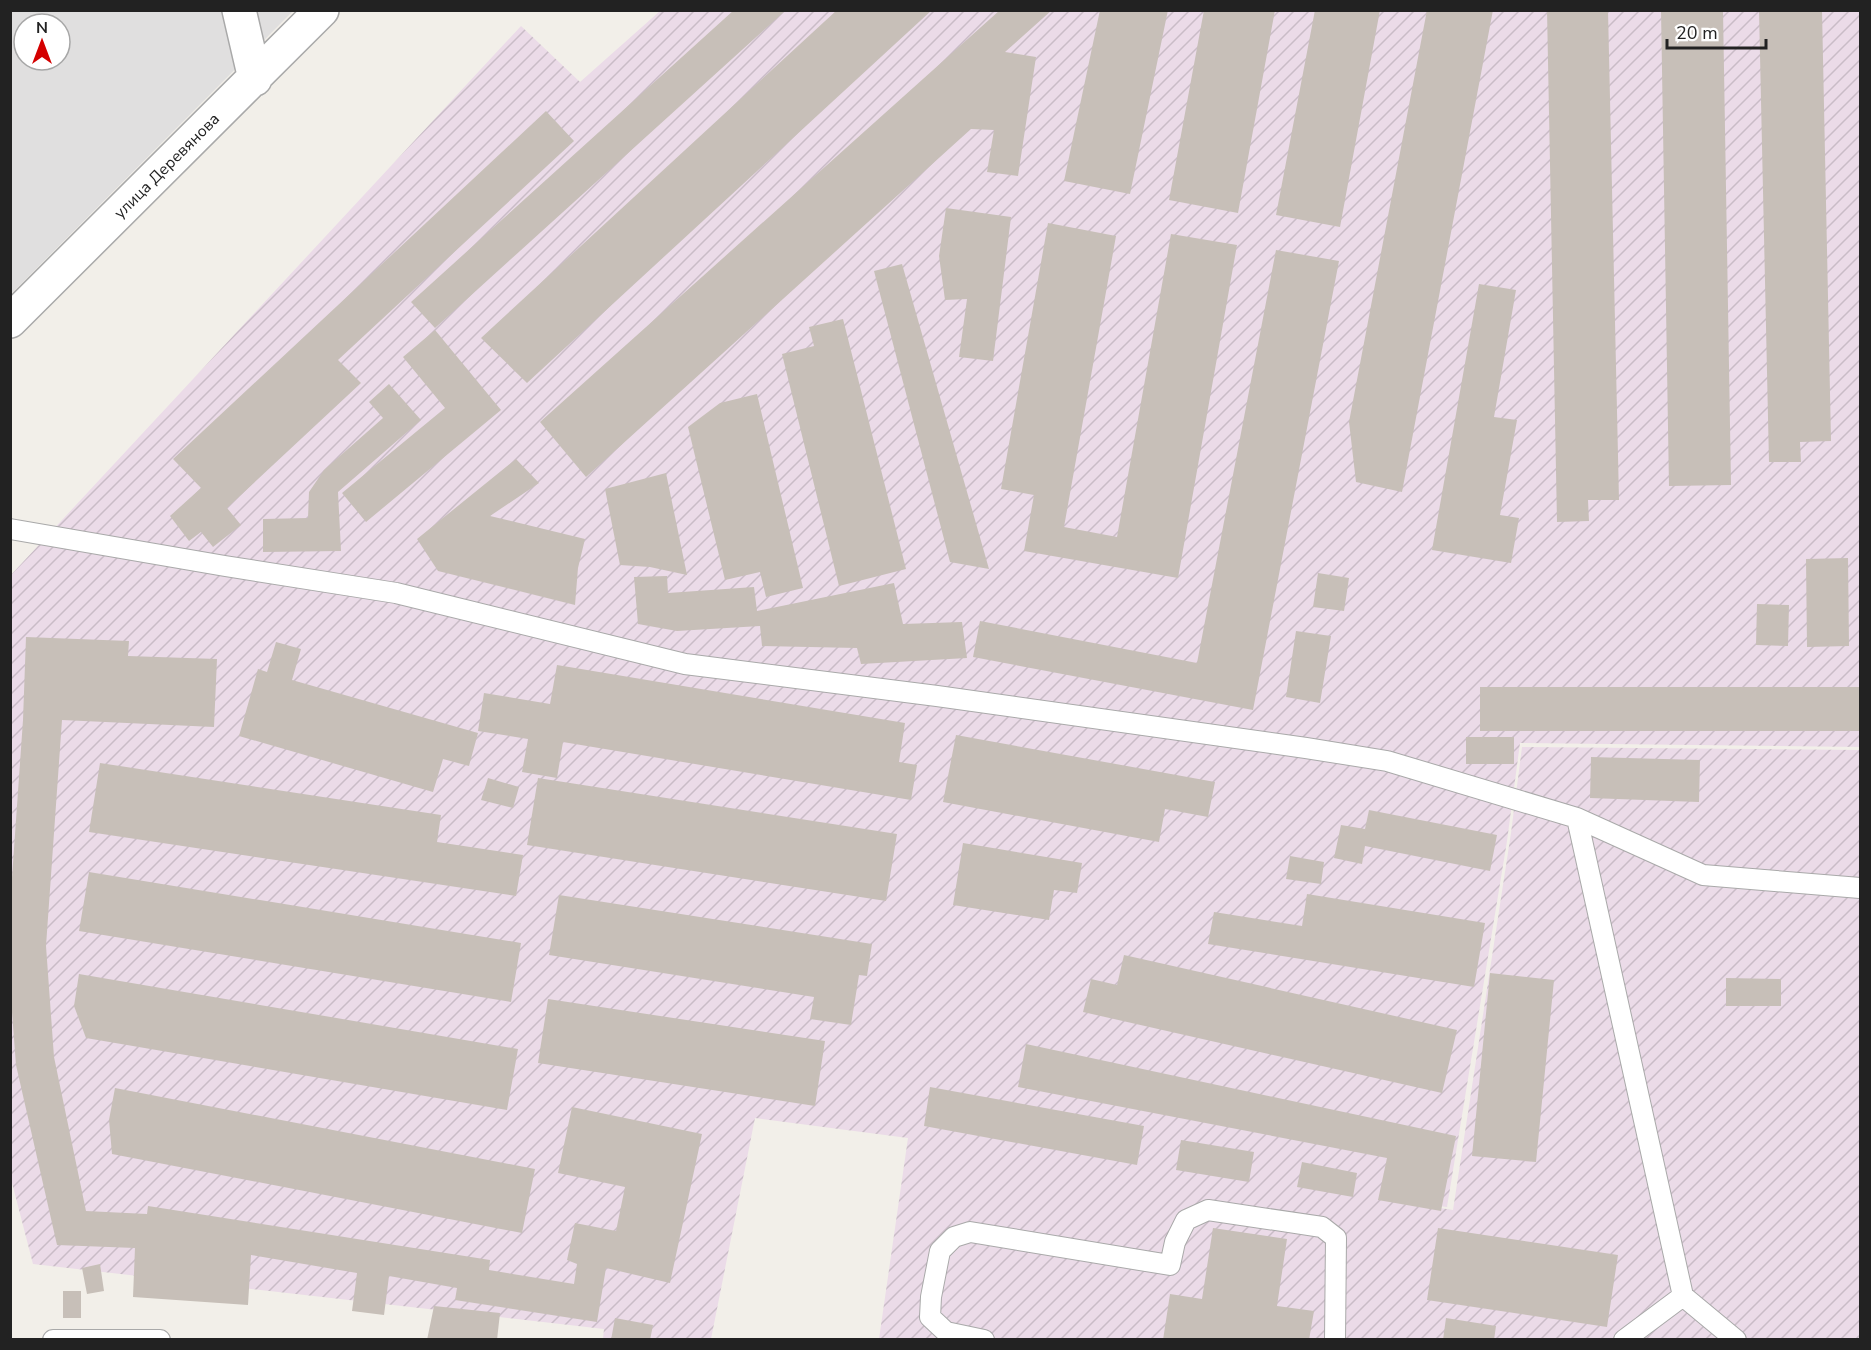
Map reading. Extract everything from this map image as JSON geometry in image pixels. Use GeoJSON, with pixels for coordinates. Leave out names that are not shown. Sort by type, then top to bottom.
{"type":"FeatureCollection","features":[{"type":"Feature","properties":{"kind":"street"},"geometry":{"type":"LineString","coordinates":[[239,10],[255,79]]}},
{"type":"Feature","properties":{"kind":"street","name":"улица Деревянова"},"geometry":{"type":"LineString","coordinates":[[10,321],[322,10]]}},
{"type":"Feature","properties":{"kind":"lane"},"geometry":{"type":"LineString","coordinates":[[10,529],[396,593],[685,664],[937,696],[1387,761],[1578,818],[1703,875],[1860,888]]}},
{"type":"Feature","properties":{"kind":"lane"},"geometry":{"type":"LineString","coordinates":[[1578,818],[1683,1296],[1736,1340]]}},
{"type":"Feature","properties":{"kind":"lane"},"geometry":{"type":"LineString","coordinates":[[984,1340],[946,1332],[930,1317],[931,1298],[940,1251],[954,1237],[970,1232],[1170,1265],[1175,1242],[1186,1220],[1208,1210],[1322,1227],[1336,1238],[1335,1340]]}},
{"type":"Feature","properties":{"kind":"lane"},"geometry":{"type":"LineString","coordinates":[[1624,1340],[1683,1296]]}},
{"type":"Feature","properties":{"kind":"lane"},"geometry":{"type":"LineString","coordinates":[[53,1340],[160,1340]]}},
{"type":"Feature","properties":{"kind":"shaded area"},"geometry":{"type":"Polygon","coordinates":[[[11,11],[293,11],[11,294],[11,11]]]}},
{"type":"Feature","properties":{"kind":"shaded area"},"geometry":{"type":"Polygon","coordinates":[[[660,11],[1860,11],[1860,747],[1520,743],[1507,841],[1447,1207],[1382,1199],[1453,1210],[1522,747],[1860,750],[1860,1339],[879,1339],[908,1138],[755,1118],[711,1339],[603,1339],[604,1329],[33,1264],[10,1175],[10,576],[521,26],[580,82],[660,11]]]}},
{"type":"Feature","properties":{"kind":"building"},"geometry":{"type":"Polygon","coordinates":[[[734,10],[786,10],[435,328],[411,302],[734,10]]]}},
{"type":"Feature","properties":{"kind":"building"},"geometry":{"type":"Polygon","coordinates":[[[837,10],[932,10],[527,383],[481,338],[837,10]]]}},
{"type":"Feature","properties":{"kind":"building"},"geometry":{"type":"Polygon","coordinates":[[[1000,10],[1052,10],[1005,52],[1036,57],[1018,176],[987,172],[994,130],[971,129],[586,477],[540,422],[1000,10]]]}},
{"type":"Feature","properties":{"kind":"building"},"geometry":{"type":"Polygon","coordinates":[[[1100,10],[1168,10],[1130,194],[1064,181],[1100,10]]]}},
{"type":"Feature","properties":{"kind":"building"},"geometry":{"type":"Polygon","coordinates":[[[1204,10],[1275,10],[1238,213],[1169,200],[1204,10]]]}},
{"type":"Feature","properties":{"kind":"building"},"geometry":{"type":"Polygon","coordinates":[[[1315,10],[1380,10],[1340,227],[1276,215],[1315,10]]]}},
{"type":"Feature","properties":{"kind":"building"},"geometry":{"type":"Polygon","coordinates":[[[1427,10],[1493,10],[1402,492],[1356,482],[1349,422],[1427,10]]]}},
{"type":"Feature","properties":{"kind":"building"},"geometry":{"type":"Polygon","coordinates":[[[1547,10],[1608,10],[1619,500],[1588,500],[1589,521],[1557,522],[1547,10]]]}},
{"type":"Feature","properties":{"kind":"building"},"geometry":{"type":"Polygon","coordinates":[[[1661,10],[1723,10],[1731,485],[1669,486],[1661,10]]]}},
{"type":"Feature","properties":{"kind":"building"},"geometry":{"type":"Polygon","coordinates":[[[1759,10],[1822,10],[1831,441],[1800,442],[1801,462],[1769,462],[1759,10]]]}},
{"type":"Feature","properties":{"kind":"building"},"geometry":{"type":"Polygon","coordinates":[[[546,111],[574,141],[338,360],[361,383],[227,508],[241,525],[213,547],[201,532],[189,541],[170,516],[201,488],[173,459],[546,111]]]}},
{"type":"Feature","properties":{"kind":"building"},"geometry":{"type":"Polygon","coordinates":[[[946,208],[1011,217],[993,361],[959,357],[967,299],[945,300],[939,256],[946,208]]]}},
{"type":"Feature","properties":{"kind":"building"},"geometry":{"type":"Polygon","coordinates":[[[1048,223],[1116,236],[1064,527],[1117,537],[1171,234],[1237,245],[1178,578],[1024,551],[1034,495],[1001,489],[1048,223]]]}},
{"type":"Feature","properties":{"kind":"building"},"geometry":{"type":"Polygon","coordinates":[[[1276,250],[1339,261],[1253,710],[973,657],[980,621],[1197,663],[1276,250]]]}},
{"type":"Feature","properties":{"kind":"building"},"geometry":{"type":"Polygon","coordinates":[[[902,264],[989,569],[950,562],[874,271],[902,264]]]}},
{"type":"Feature","properties":{"kind":"building"},"geometry":{"type":"Polygon","coordinates":[[[1479,284],[1516,290],[1494,417],[1517,420],[1500,515],[1519,518],[1511,563],[1432,550],[1479,284]]]}},
{"type":"Feature","properties":{"kind":"building"},"geometry":{"type":"Polygon","coordinates":[[[843,319],[906,569],[839,586],[782,354],[814,346],[809,327],[843,319]]]}},
{"type":"Feature","properties":{"kind":"building"},"geometry":{"type":"Polygon","coordinates":[[[435,330],[501,410],[366,522],[342,493],[445,408],[403,357],[435,330]]]}},
{"type":"Feature","properties":{"kind":"building"},"geometry":{"type":"Polygon","coordinates":[[[389,384],[421,420],[338,492],[341,551],[263,552],[263,519],[308,518],[309,492],[324,470],[383,418],[369,402],[389,384]]]}},
{"type":"Feature","properties":{"kind":"building"},"geometry":{"type":"Polygon","coordinates":[[[757,394],[803,588],[766,597],[760,572],[725,580],[688,427],[720,403],[757,394]]]}},
{"type":"Feature","properties":{"kind":"building"},"geometry":{"type":"Polygon","coordinates":[[[516,459],[539,483],[490,516],[585,539],[578,568],[575,605],[438,571],[417,539],[516,459]]]}},
{"type":"Feature","properties":{"kind":"building"},"geometry":{"type":"Polygon","coordinates":[[[666,473],[687,575],[650,567],[620,565],[605,489],[666,473]]]}},
{"type":"Feature","properties":{"kind":"building"},"geometry":{"type":"Polygon","coordinates":[[[1848,558],[1849,646],[1807,647],[1806,559],[1848,558]]]}},
{"type":"Feature","properties":{"kind":"building"},"geometry":{"type":"Polygon","coordinates":[[[1318,573],[1349,578],[1344,611],[1313,607],[1318,573]]]}},
{"type":"Feature","properties":{"kind":"building"},"geometry":{"type":"Polygon","coordinates":[[[667,576],[668,593],[754,587],[757,611],[894,583],[903,624],[962,622],[967,658],[861,664],[857,648],[762,646],[760,626],[677,631],[638,624],[634,577],[667,576]]]}},
{"type":"Feature","properties":{"kind":"building"},"geometry":{"type":"Polygon","coordinates":[[[1757,604],[1789,605],[1788,646],[1756,645],[1757,604]]]}},
{"type":"Feature","properties":{"kind":"building"},"geometry":{"type":"Polygon","coordinates":[[[1296,631],[1331,636],[1320,703],[1286,697],[1296,631]]]}},
{"type":"Feature","properties":{"kind":"building"},"geometry":{"type":"Polygon","coordinates":[[[26,637],[129,641],[128,656],[217,659],[214,727],[62,720],[46,946],[54,1057],[86,1211],[147,1214],[148,1206],[490,1260],[489,1270],[574,1284],[577,1264],[567,1260],[575,1223],[616,1231],[625,1187],[558,1173],[572,1107],[702,1134],[670,1283],[606,1268],[597,1322],[455,1300],[457,1288],[389,1276],[384,1315],[352,1311],[357,1273],[251,1255],[248,1305],[133,1297],[135,1248],[57,1245],[16,1065],[10,986],[10,906],[23,720],[26,637]]]}},
{"type":"Feature","properties":{"kind":"building"},"geometry":{"type":"Polygon","coordinates":[[[276,642],[301,649],[292,680],[478,733],[469,766],[443,759],[433,792],[239,736],[258,669],[267,672],[276,642]]]}},
{"type":"Feature","properties":{"kind":"building"},"geometry":{"type":"Polygon","coordinates":[[[557,665],[905,723],[899,762],[917,765],[911,800],[563,742],[557,778],[522,772],[528,739],[478,731],[484,693],[550,704],[557,665]]]}},
{"type":"Feature","properties":{"kind":"building"},"geometry":{"type":"Polygon","coordinates":[[[1480,687],[1860,687],[1860,731],[1480,731],[1480,687]]]}},
{"type":"Feature","properties":{"kind":"building"},"geometry":{"type":"Polygon","coordinates":[[[956,735],[1215,782],[1208,817],[1165,809],[1159,842],[943,802],[956,735]]]}},
{"type":"Feature","properties":{"kind":"building"},"geometry":{"type":"Polygon","coordinates":[[[1466,737],[1514,737],[1514,764],[1466,764],[1466,737]]]}},
{"type":"Feature","properties":{"kind":"building"},"geometry":{"type":"Polygon","coordinates":[[[1591,757],[1700,760],[1699,802],[1590,798],[1591,757]]]}},
{"type":"Feature","properties":{"kind":"building"},"geometry":{"type":"Polygon","coordinates":[[[100,763],[441,815],[437,842],[523,855],[516,896],[89,832],[100,763]]]}},
{"type":"Feature","properties":{"kind":"building"},"geometry":{"type":"Polygon","coordinates":[[[488,778],[519,787],[513,808],[481,800],[488,778]]]}},
{"type":"Feature","properties":{"kind":"building"},"geometry":{"type":"Polygon","coordinates":[[[538,778],[897,834],[886,901],[527,845],[538,778]]]}},
{"type":"Feature","properties":{"kind":"building"},"geometry":{"type":"Polygon","coordinates":[[[1369,810],[1497,835],[1490,871],[1365,846],[1362,864],[1334,858],[1341,825],[1365,829],[1369,810]]]}},
{"type":"Feature","properties":{"kind":"building"},"geometry":{"type":"Polygon","coordinates":[[[963,843],[1082,863],[1077,893],[1054,890],[1049,920],[953,905],[963,843]]]}},
{"type":"Feature","properties":{"kind":"building"},"geometry":{"type":"Polygon","coordinates":[[[1290,856],[1324,862],[1321,884],[1286,879],[1290,856]]]}},
{"type":"Feature","properties":{"kind":"building"},"geometry":{"type":"Polygon","coordinates":[[[89,872],[521,943],[511,1002],[79,931],[89,872]]]}},
{"type":"Feature","properties":{"kind":"building"},"geometry":{"type":"Polygon","coordinates":[[[1307,894],[1485,923],[1474,987],[1208,944],[1214,912],[1302,926],[1307,894]]]}},
{"type":"Feature","properties":{"kind":"building"},"geometry":{"type":"Polygon","coordinates":[[[559,895],[872,944],[867,976],[859,975],[851,1025],[810,1019],[814,997],[549,955],[559,895]]]}},
{"type":"Feature","properties":{"kind":"building"},"geometry":{"type":"Polygon","coordinates":[[[1124,955],[1457,1030],[1442,1093],[1083,1012],[1091,979],[1117,985],[1124,955]]]}},
{"type":"Feature","properties":{"kind":"building"},"geometry":{"type":"Polygon","coordinates":[[[1490,973],[1554,980],[1536,1162],[1472,1156],[1490,973]]]}},
{"type":"Feature","properties":{"kind":"building"},"geometry":{"type":"Polygon","coordinates":[[[79,974],[518,1049],[507,1110],[86,1038],[74,1006],[79,974]]]}},
{"type":"Feature","properties":{"kind":"building"},"geometry":{"type":"Polygon","coordinates":[[[1726,978],[1781,979],[1781,1006],[1726,1006],[1726,978]]]}},
{"type":"Feature","properties":{"kind":"building"},"geometry":{"type":"Polygon","coordinates":[[[548,999],[825,1041],[815,1106],[538,1063],[548,999]]]}},
{"type":"Feature","properties":{"kind":"building"},"geometry":{"type":"Polygon","coordinates":[[[1026,1044],[1456,1136],[1441,1211],[1378,1200],[1387,1158],[1018,1087],[1026,1044]]]}},
{"type":"Feature","properties":{"kind":"building"},"geometry":{"type":"Polygon","coordinates":[[[930,1087],[1144,1126],[1137,1165],[924,1126],[930,1087]]]}},
{"type":"Feature","properties":{"kind":"building"},"geometry":{"type":"Polygon","coordinates":[[[115,1088],[535,1169],[522,1233],[112,1154],[109,1120],[115,1088]]]}},
{"type":"Feature","properties":{"kind":"building"},"geometry":{"type":"Polygon","coordinates":[[[1181,1140],[1254,1152],[1249,1182],[1176,1170],[1181,1140]]]}},
{"type":"Feature","properties":{"kind":"building"},"geometry":{"type":"Polygon","coordinates":[[[1302,1162],[1357,1173],[1353,1197],[1297,1187],[1302,1162]]]}},
{"type":"Feature","properties":{"kind":"building"},"geometry":{"type":"Polygon","coordinates":[[[1213,1228],[1287,1239],[1277,1306],[1314,1311],[1309,1340],[1163,1340],[1170,1294],[1202,1299],[1213,1228]]]}},
{"type":"Feature","properties":{"kind":"building"},"geometry":{"type":"Polygon","coordinates":[[[1438,1228],[1618,1255],[1607,1327],[1427,1300],[1438,1228]]]}},
{"type":"Feature","properties":{"kind":"building"},"geometry":{"type":"Polygon","coordinates":[[[100,1264],[104,1291],[87,1294],[82,1268],[100,1264]]]}},
{"type":"Feature","properties":{"kind":"building"},"geometry":{"type":"Polygon","coordinates":[[[63,1291],[81,1291],[81,1318],[63,1318],[63,1291]]]}},
{"type":"Feature","properties":{"kind":"building"},"geometry":{"type":"Polygon","coordinates":[[[434,1306],[500,1313],[497,1340],[427,1340],[434,1306]]]}},
{"type":"Feature","properties":{"kind":"building"},"geometry":{"type":"Polygon","coordinates":[[[615,1318],[653,1325],[650,1340],[611,1340],[615,1318]]]}},
{"type":"Feature","properties":{"kind":"building"},"geometry":{"type":"Polygon","coordinates":[[[1446,1318],[1496,1326],[1494,1340],[1443,1340],[1446,1318]]]}}]}
